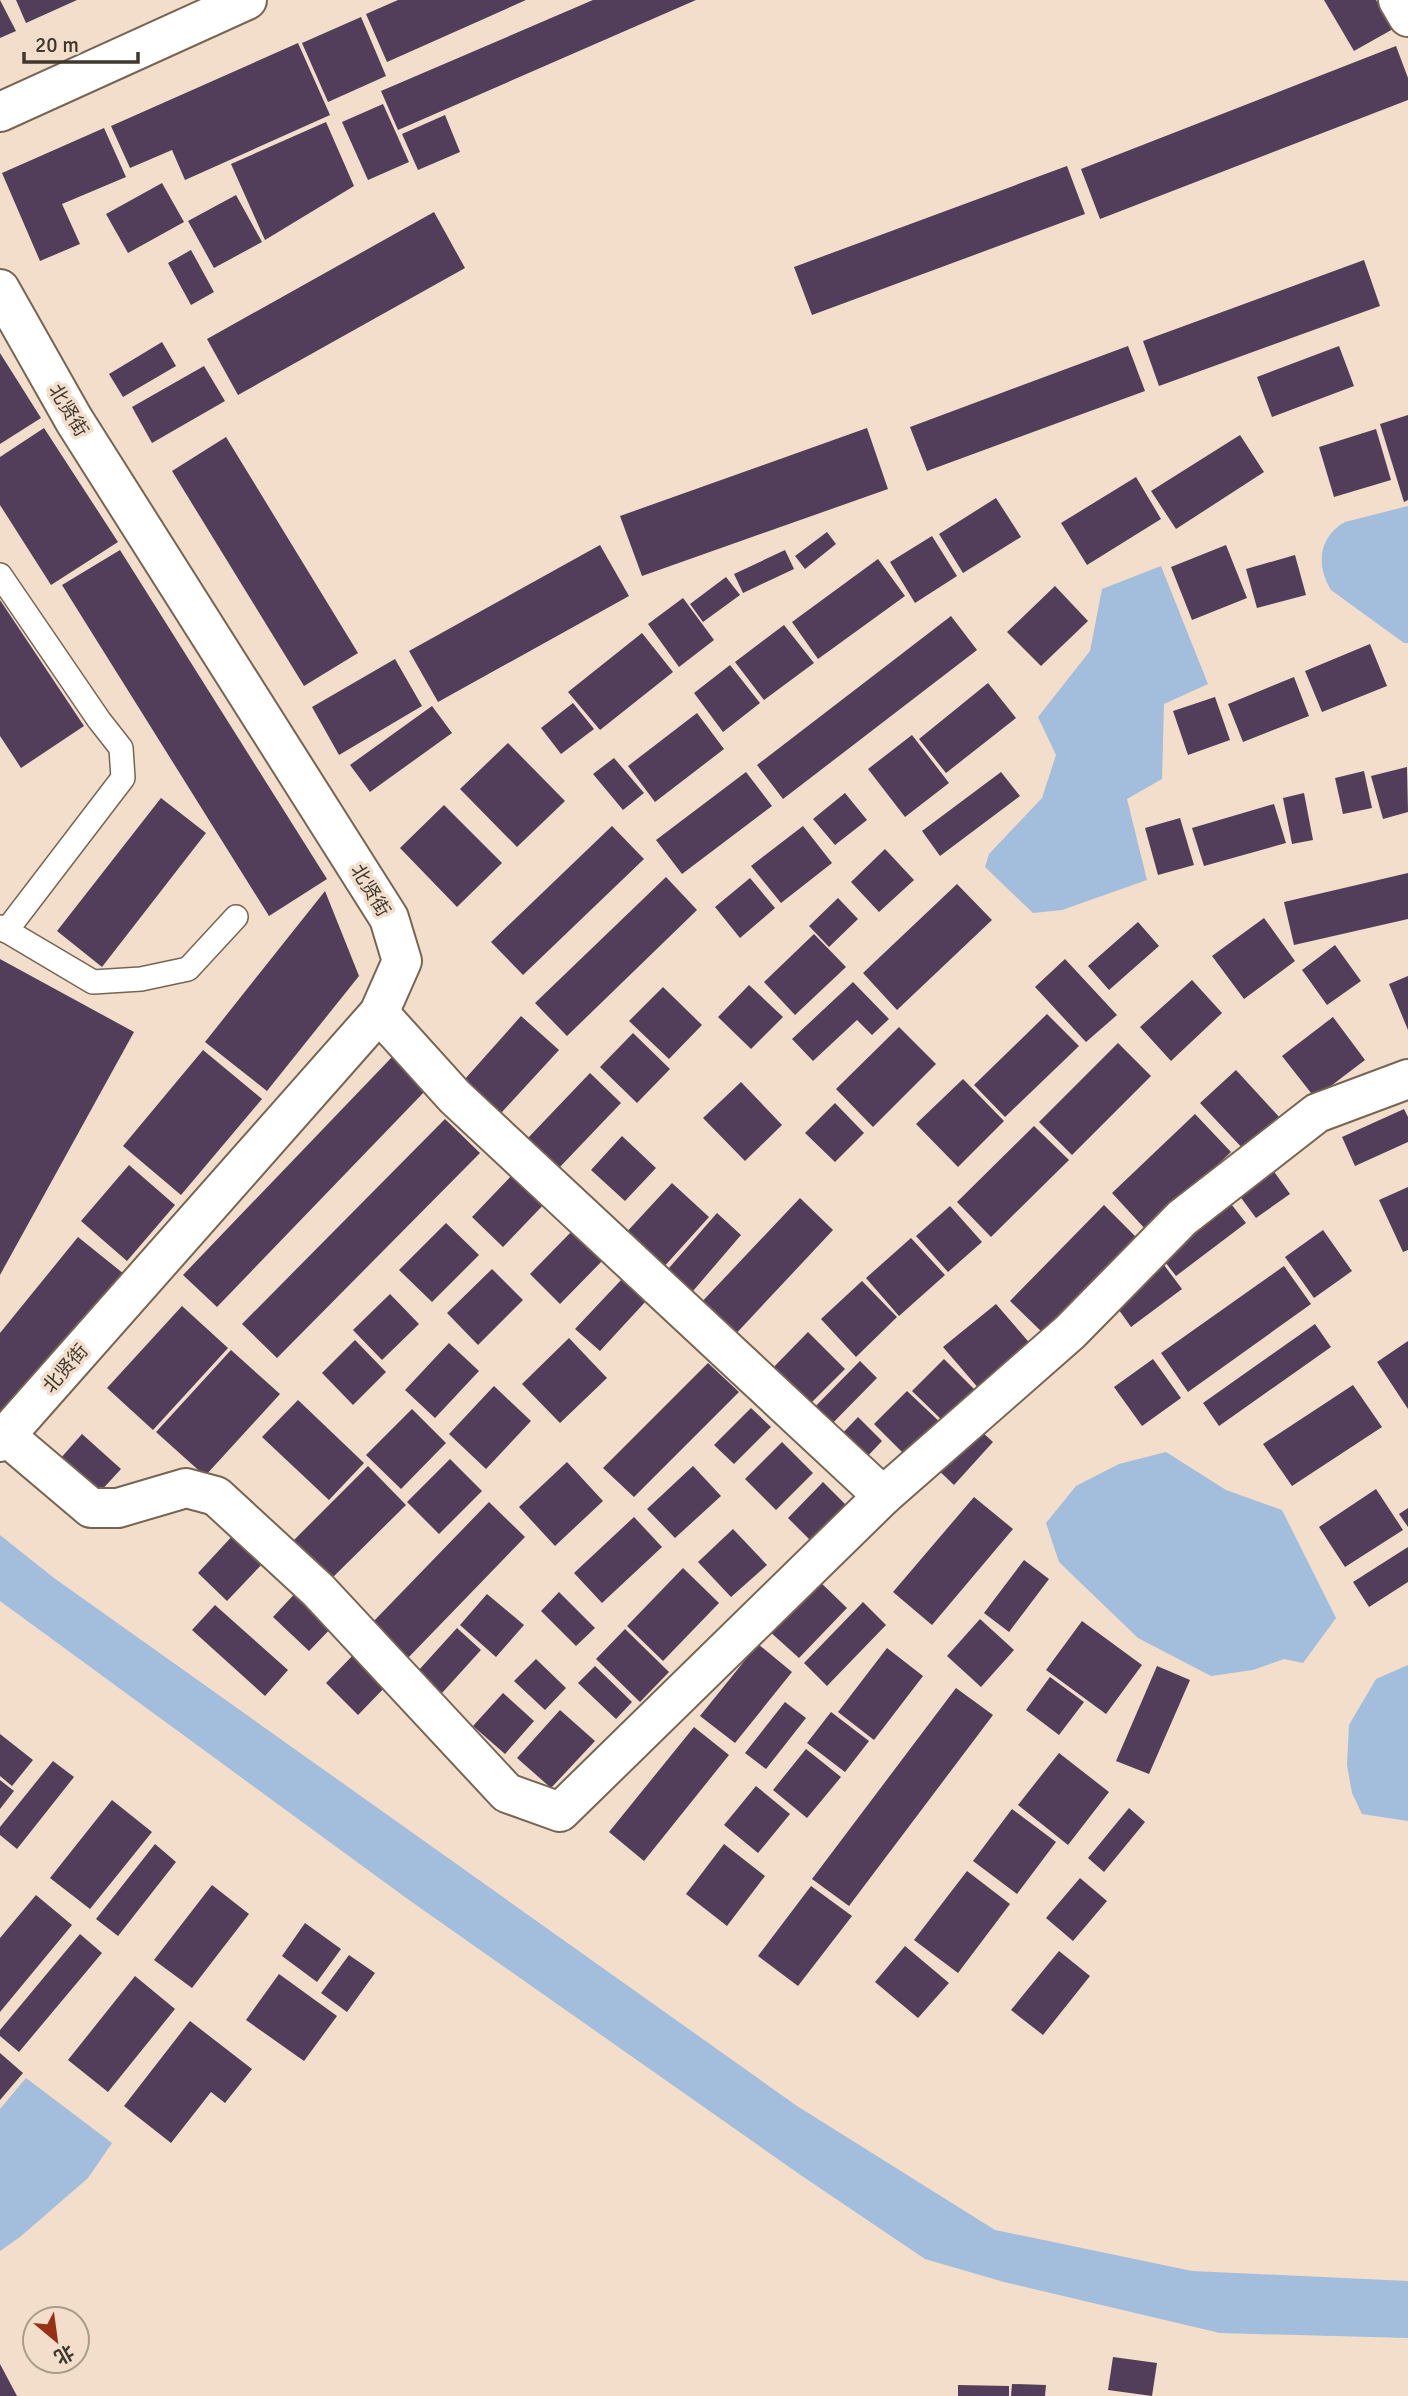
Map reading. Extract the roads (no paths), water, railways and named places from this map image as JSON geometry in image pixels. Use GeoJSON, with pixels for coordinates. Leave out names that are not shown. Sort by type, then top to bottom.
{"type":"FeatureCollection","features":[{"type":"Feature","properties":{"kind":"street"},"geometry":{"type":"LineString","coordinates":[[0,112],[247,0]]}},
{"type":"Feature","properties":{"kind":"street"},"geometry":{"type":"LineString","coordinates":[[1398,0],[1408,17]]}},
{"type":"Feature","properties":{"kind":"street","name":"北贤街"},"geometry":{"type":"LineString","coordinates":[[0,289],[74,420],[389,918],[402,961],[379,1013],[3,1439]]}},
{"type":"Feature","properties":{"kind":"street"},"geometry":{"type":"LineString","coordinates":[[379,1013],[456,1097],[883,1496]]}},
{"type":"Feature","properties":{"kind":"street"},"geometry":{"type":"LineString","coordinates":[[3,1439],[91,1508],[118,1508],[186,1488],[216,1496],[317,1590],[507,1793],[560,1812],[883,1496],[1070,1332],[1182,1218],[1317,1113],[1408,1079]]}},
{"type":"Feature","properties":{"kind":"lane"},"geometry":{"type":"LineString","coordinates":[[0,575],[121,748],[124,778],[3,929],[93,982],[141,979],[188,968],[236,917]]}},
{"type":"Feature","properties":{"kind":"water"},"geometry":{"type":"Polygon","coordinates":[[[1408,506],[1408,643],[1404,643],[1331,590],[1323,571],[1322,553],[1329,536],[1345,522],[1408,506]]]}},
{"type":"Feature","properties":{"kind":"water"},"geometry":{"type":"Polygon","coordinates":[[[1161,566],[1208,684],[1164,704],[1162,779],[1127,799],[1147,880],[1062,910],[1033,913],[985,867],[989,854],[1042,798],[1056,755],[1038,717],[1090,651],[1102,589],[1161,566]]]}},
{"type":"Feature","properties":{"kind":"water"},"geometry":{"type":"Polygon","coordinates":[[[1166,1452],[1226,1490],[1282,1510],[1336,1618],[1303,1663],[1284,1659],[1253,1670],[1211,1676],[1138,1638],[1059,1562],[1046,1523],[1076,1486],[1119,1464],[1166,1452]]]}},
{"type":"Feature","properties":{"kind":"water"},"geometry":{"type":"Polygon","coordinates":[[[0,1535],[54,1578],[797,2106],[995,2230],[1192,2271],[1408,2281],[1408,2338],[1220,2333],[1004,2282],[925,2259],[802,2176],[409,1900],[0,1601],[0,1535]]]}},
{"type":"Feature","properties":{"kind":"water"},"geometry":{"type":"Polygon","coordinates":[[[1408,1665],[1408,1821],[1362,1814],[1352,1793],[1347,1765],[1349,1725],[1376,1679],[1408,1665]]]}},
{"type":"Feature","properties":{"kind":"water"},"geometry":{"type":"Polygon","coordinates":[[[26,2078],[112,2143],[88,2178],[0,2251],[0,2109],[26,2078]]]}}]}
